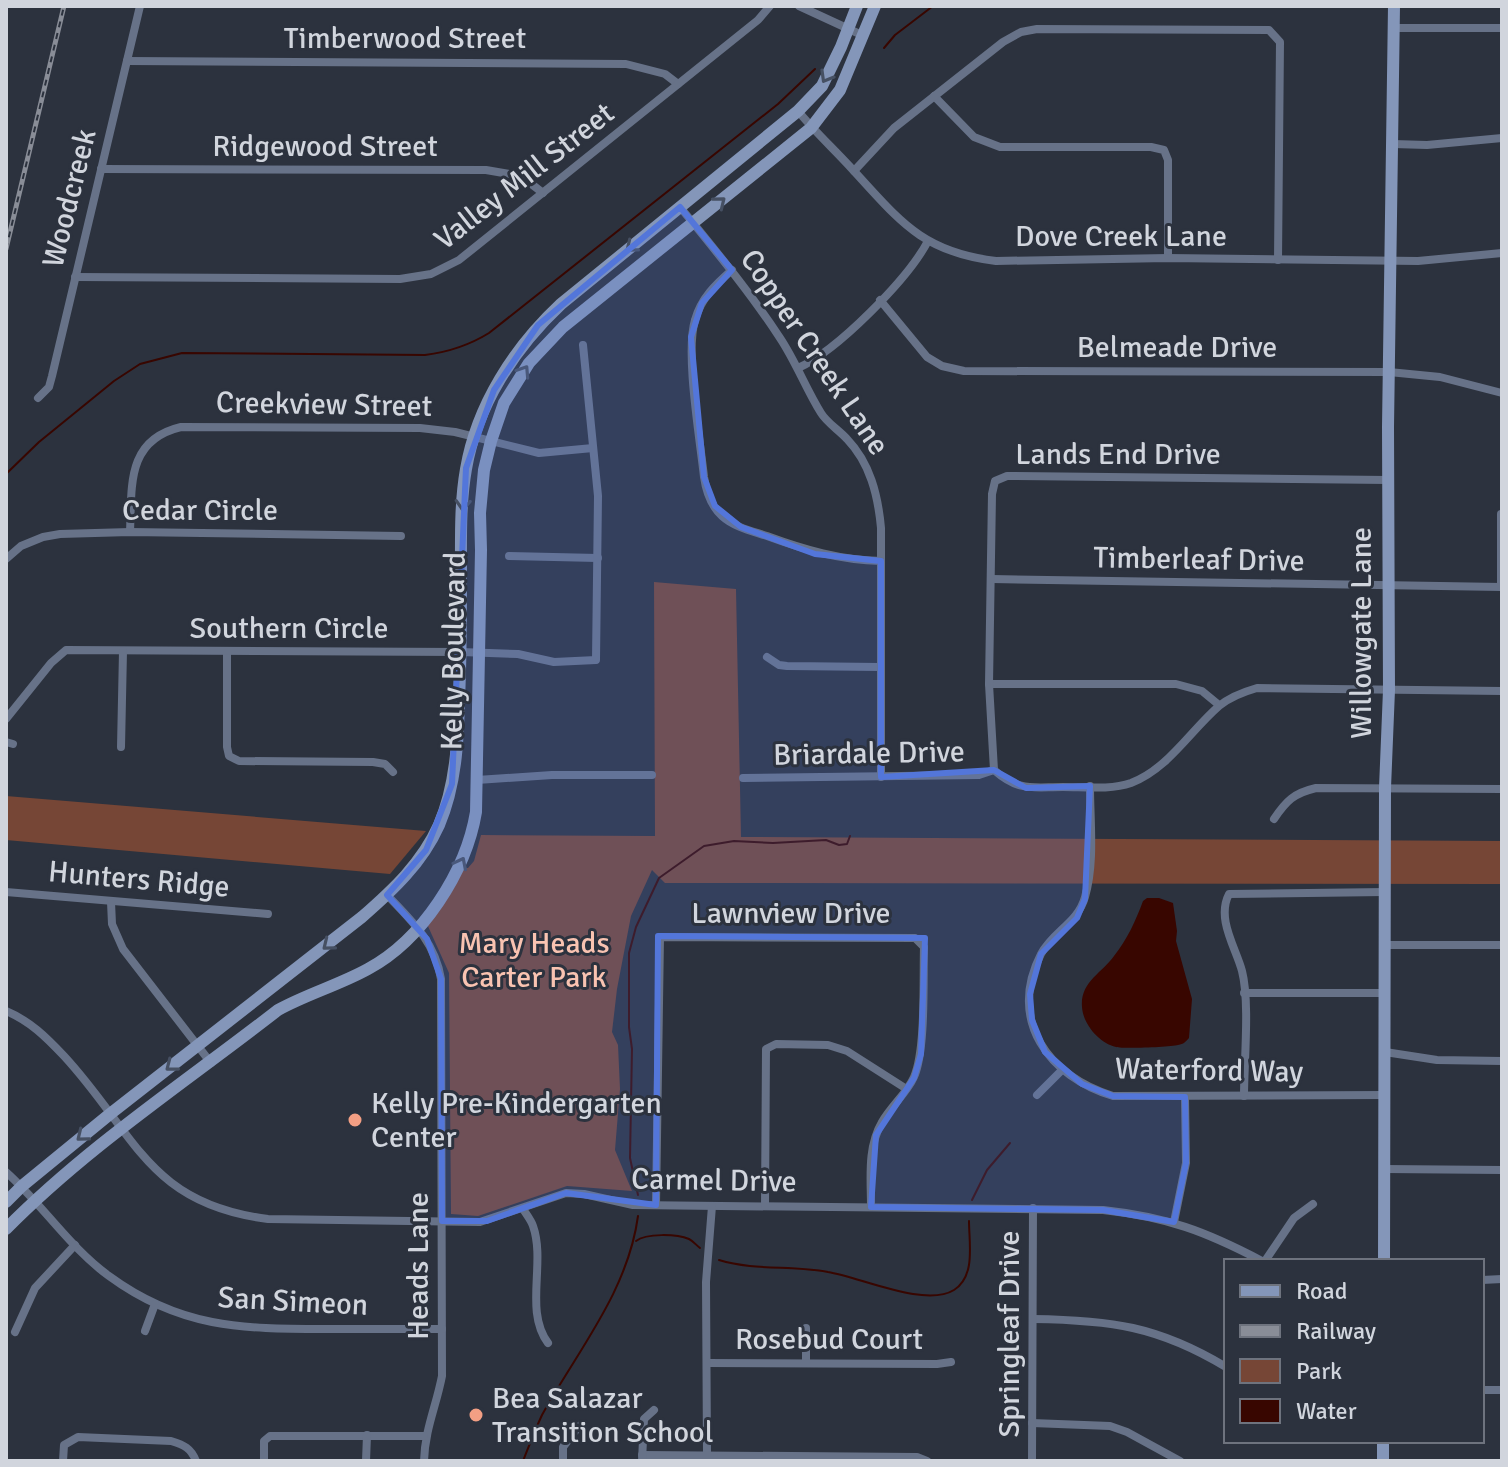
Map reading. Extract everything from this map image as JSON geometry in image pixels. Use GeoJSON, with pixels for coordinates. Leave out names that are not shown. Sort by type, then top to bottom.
{"type":"FeatureCollection","features":[{"type":"Feature","properties":{"kind":"main road","name":"Kelly Boulevard"},"geometry":{"type":"LineString","coordinates":[[6,1202],[110,1114],[318,953],[387,895],[426,850],[445,807],[456,757],[466,468],[474,436],[506,367],[538,325],[798,111],[822,86],[857,6]]}},
{"type":"Feature","properties":{"kind":"main road","name":"Kelly Boulevard"},"geometry":{"type":"LineString","coordinates":[[6,1229],[35,1200],[121,1129],[278,1010],[307,994],[370,968],[419,928],[468,850],[476,812],[480,498],[491,441],[504,403],[529,363],[563,327],[811,128],[840,90],[875,6]]}},
{"type":"Feature","properties":{"kind":"main road","name":"Willowgate Lane"},"geometry":{"type":"LineString","coordinates":[[1384,1259],[1385,788],[1389,690],[1388,480],[1394,6]]}},
{"type":"Feature","properties":{"kind":"street","name":"Woodcreek"},"geometry":{"type":"LineString","coordinates":[[38,398],[49,387],[140,6]]}},
{"type":"Feature","properties":{"kind":"street","name":"Valley Mill Street"},"geometry":{"type":"LineString","coordinates":[[75,277],[414,278],[431,274],[459,260],[581,165],[758,20],[770,6]]}},
{"type":"Feature","properties":{"kind":"street"},"geometry":{"type":"LineString","coordinates":[[799,6],[864,36]]}},
{"type":"Feature","properties":{"kind":"street"},"geometry":{"type":"LineString","coordinates":[[1394,28],[1502,28]]}},
{"type":"Feature","properties":{"kind":"street"},"geometry":{"type":"LineString","coordinates":[[854,171],[881,140],[934,96],[1021,32],[1037,29],[1269,30],[1280,42],[1278,260]]}},
{"type":"Feature","properties":{"kind":"street","name":"Timberwood Street"},"geometry":{"type":"LineString","coordinates":[[127,61],[626,64],[665,74],[678,84]]}},
{"type":"Feature","properties":{"kind":"street"},"geometry":{"type":"LineString","coordinates":[[934,96],[974,137],[1000,147],[1151,147],[1164,150],[1168,160],[1168,258]]}},
{"type":"Feature","properties":{"kind":"street","name":"Dove Creek Lane"},"geometry":{"type":"LineString","coordinates":[[798,111],[898,220],[948,251],[996,261],[1168,258],[1390,261],[1502,253]]}},
{"type":"Feature","properties":{"kind":"street"},"geometry":{"type":"LineString","coordinates":[[1393,144],[1427,145],[1502,138]]}},
{"type":"Feature","properties":{"kind":"street","name":"Ridgewood Street"},"geometry":{"type":"LineString","coordinates":[[101,169],[486,170],[521,176],[543,193]]}},
{"type":"Feature","properties":{"kind":"street","name":"Copper Creek Lane"},"geometry":{"type":"LineString","coordinates":[[680,207],[732,270],[782,340],[823,415],[849,440],[871,476],[880,511],[881,777]]}},
{"type":"Feature","properties":{"kind":"street"},"geometry":{"type":"LineString","coordinates":[[798,368],[826,354],[911,269],[928,241]]}},
{"type":"Feature","properties":{"kind":"street"},"geometry":{"type":"LineString","coordinates":[[732,270],[712,288],[702,303],[691,337],[708,495],[722,516],[741,527],[815,554],[881,561]]}},
{"type":"Feature","properties":{"kind":"street","name":"Belmeade Drive"},"geometry":{"type":"LineString","coordinates":[[880,300],[927,357],[942,366],[964,371],[1389,372],[1440,377],[1502,393]]}},
{"type":"Feature","properties":{"kind":"street"},"geometry":{"type":"LineString","coordinates":[[509,556],[598,558],[598,496],[583,345]]}},
{"type":"Feature","properties":{"kind":"street","name":"Creekview Street"},"geometry":{"type":"LineString","coordinates":[[130,532],[136,463],[149,441],[172,429],[190,425],[420,428],[474,436],[539,453],[593,448]]}},
{"type":"Feature","properties":{"kind":"street","name":"Lands End Drive"},"geometry":{"type":"LineString","coordinates":[[994,770],[989,684],[992,494],[995,481],[1007,476],[1388,480]]}},
{"type":"Feature","properties":{"kind":"street"},"geometry":{"type":"LineString","coordinates":[[1501,514],[1501,587]]}},
{"type":"Feature","properties":{"kind":"street","name":"Cedar Circle"},"geometry":{"type":"LineString","coordinates":[[6,559],[21,546],[43,537],[130,532],[401,536]]}},
{"type":"Feature","properties":{"kind":"street","name":"Southern Circle"},"geometry":{"type":"LineString","coordinates":[[6,719],[62,652],[461,652],[581,662],[596,660],[598,558]]}},
{"type":"Feature","properties":{"kind":"street","name":"Timberleaf Drive"},"geometry":{"type":"LineString","coordinates":[[992,579],[1501,587]]}},
{"type":"Feature","properties":{"kind":"street"},"geometry":{"type":"LineString","coordinates":[[121,747],[123,651]]}},
{"type":"Feature","properties":{"kind":"street"},"geometry":{"type":"LineString","coordinates":[[227,652],[229,756],[239,761],[373,762],[385,764],[393,772]]}},
{"type":"Feature","properties":{"kind":"street"},"geometry":{"type":"LineString","coordinates":[[767,657],[787,666],[880,667]]}},
{"type":"Feature","properties":{"kind":"street"},"geometry":{"type":"LineString","coordinates":[[989,684],[1176,684],[1202,691],[1219,705]]}},
{"type":"Feature","properties":{"kind":"street"},"geometry":{"type":"LineString","coordinates":[[994,770],[1008,783],[1026,788],[1127,784],[1145,776],[1182,745],[1219,705],[1257,688],[1502,691]]}},
{"type":"Feature","properties":{"kind":"street","name":"Briardale Drive"},"geometry":{"type":"LineString","coordinates":[[743,778],[979,775],[994,770]]}},
{"type":"Feature","properties":{"kind":"street"},"geometry":{"type":"LineString","coordinates":[[477,780],[552,775],[652,775]]}},
{"type":"Feature","properties":{"kind":"street","name":"Waterford Way"},"geometry":{"type":"LineString","coordinates":[[1090,786],[1091,870],[1085,899],[1077,918],[1055,935],[1041,954],[1030,994],[1035,1036],[1061,1071],[1097,1091],[1113,1096],[1385,1095]]}},
{"type":"Feature","properties":{"kind":"street"},"geometry":{"type":"LineString","coordinates":[[1274,819],[1287,800],[1302,791],[1316,788],[1502,789]]}},
{"type":"Feature","properties":{"kind":"street","name":"Hunters Ridge"},"geometry":{"type":"LineString","coordinates":[[6,892],[268,914]]}},
{"type":"Feature","properties":{"kind":"street"},"geometry":{"type":"LineString","coordinates":[[1244,1096],[1244,993],[1241,968],[1227,926],[1226,899],[1229,894],[1385,892]]}},
{"type":"Feature","properties":{"kind":"street","name":"Heads Lane"},"geometry":{"type":"LineString","coordinates":[[387,895],[419,928],[438,957],[441,979],[442,1376],[424,1436],[424,1461]]}},
{"type":"Feature","properties":{"kind":"street"},"geometry":{"type":"LineString","coordinates":[[111,902],[112,924],[123,949],[211,1063]]}},
{"type":"Feature","properties":{"kind":"street","name":"Lawnview Drive"},"geometry":{"type":"LineString","coordinates":[[656,1205],[660,937],[915,938],[920,941],[924,947],[921,1054],[914,1078],[905,1088]]}},
{"type":"Feature","properties":{"kind":"street"},"geometry":{"type":"LineString","coordinates":[[1385,945],[1502,945]]}},
{"type":"Feature","properties":{"kind":"street"},"geometry":{"type":"LineString","coordinates":[[1244,993],[1385,993]]}},
{"type":"Feature","properties":{"kind":"street","name":"Carmel Drive"},"geometry":{"type":"LineString","coordinates":[[6,1011],[35,1027],[49,1039],[154,1169],[174,1187],[196,1200],[241,1215],[268,1219],[480,1222],[566,1193],[633,1205],[1103,1210],[1174,1222],[1213,1235],[1260,1259]]}},
{"type":"Feature","properties":{"kind":"street"},"geometry":{"type":"LineString","coordinates":[[765,1206],[766,1049],[776,1044],[828,1045],[847,1051],[905,1088],[882,1122],[871,1151],[871,1207]]}},
{"type":"Feature","properties":{"kind":"street"},"geometry":{"type":"LineString","coordinates":[[1385,1052],[1437,1060],[1502,1061]]}},
{"type":"Feature","properties":{"kind":"street"},"geometry":{"type":"LineString","coordinates":[[1037,1095],[1061,1071]]}},
{"type":"Feature","properties":{"kind":"street"},"geometry":{"type":"LineString","coordinates":[[1174,1222],[1186,1163],[1185,1097]]}},
{"type":"Feature","properties":{"kind":"street"},"geometry":{"type":"LineString","coordinates":[[1385,1169],[1502,1170]]}},
{"type":"Feature","properties":{"kind":"street","name":"San Simeon"},"geometry":{"type":"LineString","coordinates":[[6,1172],[108,1276],[155,1304],[183,1316],[250,1329],[442,1329]]}},
{"type":"Feature","properties":{"kind":"street"},"geometry":{"type":"LineString","coordinates":[[1265,1259],[1294,1218],[1313,1204]]}},
{"type":"Feature","properties":{"kind":"street"},"geometry":{"type":"LineString","coordinates":[[707,1454],[706,1282],[712,1206]]}},
{"type":"Feature","properties":{"kind":"street","name":"Springleaf Drive"},"geometry":{"type":"LineString","coordinates":[[1032,1461],[1033,1208]]}},
{"type":"Feature","properties":{"kind":"street"},"geometry":{"type":"LineString","coordinates":[[523,1209],[533,1225],[538,1322],[541,1334],[548,1343]]}},
{"type":"Feature","properties":{"kind":"street"},"geometry":{"type":"LineString","coordinates":[[15,1332],[35,1288],[75,1245]]}},
{"type":"Feature","properties":{"kind":"street"},"geometry":{"type":"LineString","coordinates":[[145,1331],[155,1304]]}},
{"type":"Feature","properties":{"kind":"street"},"geometry":{"type":"LineString","coordinates":[[1033,1319],[1084,1320],[1131,1326],[1162,1335],[1224,1366]]}},
{"type":"Feature","properties":{"kind":"street"},"geometry":{"type":"LineString","coordinates":[[806,1328],[806,1362]]}},
{"type":"Feature","properties":{"kind":"street","name":"Rosebud Court"},"geometry":{"type":"LineString","coordinates":[[707,1363],[951,1362]]}},
{"type":"Feature","properties":{"kind":"street"},"geometry":{"type":"LineString","coordinates":[[654,1410],[644,1419],[642,1458],[707,1454],[917,1457],[927,1461]]}},
{"type":"Feature","properties":{"kind":"street"},"geometry":{"type":"LineString","coordinates":[[1032,1423],[1110,1426],[1127,1432],[1165,1458],[1180,1461]]}},
{"type":"Feature","properties":{"kind":"street"},"geometry":{"type":"LineString","coordinates":[[563,1461],[563,1447],[579,1426]]}},
{"type":"Feature","properties":{"kind":"street"},"geometry":{"type":"LineString","coordinates":[[366,1461],[367,1435]]}},
{"type":"Feature","properties":{"kind":"street"},"geometry":{"type":"LineString","coordinates":[[264,1461],[264,1441],[270,1436],[424,1436]]}},
{"type":"Feature","properties":{"kind":"street"},"geometry":{"type":"LineString","coordinates":[[63,1461],[64,1445],[78,1437],[171,1441],[193,1452],[196,1461]]}},
{"type":"Feature","properties":{"kind":"highlighted area"},"geometry":{"type":"Polygon","coordinates":[[[680,207],[732,270],[702,303],[691,337],[704,477],[715,506],[741,527],[815,554],[881,561],[881,777],[994,770],[1026,788],[1090,786],[1085,899],[1077,918],[1041,954],[1030,994],[1032,1020],[1045,1052],[1082,1084],[1113,1096],[1185,1097],[1186,1163],[1174,1222],[1103,1210],[871,1207],[876,1135],[914,1078],[921,1054],[925,938],[658,936],[656,1205],[566,1193],[487,1221],[442,1221],[441,979],[427,939],[387,895],[426,850],[452,784],[466,468],[494,390],[538,325],[680,207]]]}},
{"type":"Feature","properties":{"kind":"green space","name":"Mary Heads Carter Park"},"geometry":{"type":"Polygon","coordinates":[[[654,582],[736,589],[741,837],[1502,841],[1502,884],[665,883],[652,870],[631,916],[612,1032],[618,1045],[620,1089],[615,1150],[632,1191],[567,1186],[478,1216],[451,1214],[449,973],[427,924],[461,868],[468,868],[474,861],[481,835],[655,836],[654,582]]]}},
{"type":"Feature","properties":{"kind":"green space"},"geometry":{"type":"Polygon","coordinates":[[[6,796],[426,831],[390,874],[6,840],[6,796]]]}},
{"type":"Feature","properties":{"kind":"water"},"geometry":{"type":"Polygon","coordinates":[[[1147,898],[1173,903],[1176,941],[1192,999],[1189,1038],[1173,1046],[1116,1047],[1098,1037],[1089,1026],[1083,1013],[1082,998],[1088,984],[1123,943],[1147,898]]]}},
{"type":"Feature","properties":{"kind":"waterway"},"geometry":{"type":"LineString","coordinates":[[884,48],[895,35],[933,6]]}},
{"type":"Feature","properties":{"kind":"waterway"},"geometry":{"type":"LineString","coordinates":[[6,474],[39,442],[114,381],[140,364],[182,353],[425,355],[474,342],[778,104],[815,69]]}},
{"type":"Feature","properties":{"kind":"waterway"},"geometry":{"type":"LineString","coordinates":[[638,1195],[630,1158],[632,1049],[629,953],[636,927],[659,878],[704,846],[734,841],[773,843],[826,840],[839,845],[847,844],[850,836]]}},
{"type":"Feature","properties":{"kind":"waterway"},"geometry":{"type":"LineString","coordinates":[[972,1200],[987,1170],[1010,1143]]}},
{"type":"Feature","properties":{"kind":"waterway"},"geometry":{"type":"LineString","coordinates":[[523,1461],[542,1415],[613,1295],[624,1270],[638,1216]]}},
{"type":"Feature","properties":{"kind":"waterway"},"geometry":{"type":"LineString","coordinates":[[719,1260],[746,1266],[828,1272],[910,1294],[942,1295],[954,1290],[966,1276],[970,1258],[969,1221]]}},
{"type":"Feature","properties":{"kind":"waterway"},"geometry":{"type":"LineString","coordinates":[[636,1241],[654,1236],[677,1236],[689,1239],[700,1248]]}},
{"type":"Feature","properties":{"kind":"railway"},"geometry":{"type":"LineString","coordinates":[[6,249],[64,6]]}},
{"type":"Feature","properties":{"kind":"place","name":"Kelly Pre-Kindergarten Center"},"geometry":{"type":"Point","coordinates":[355,1120]}},
{"type":"Feature","properties":{"kind":"place","name":"Bea Salazar Transition School"},"geometry":{"type":"Point","coordinates":[476,1415]}}]}
